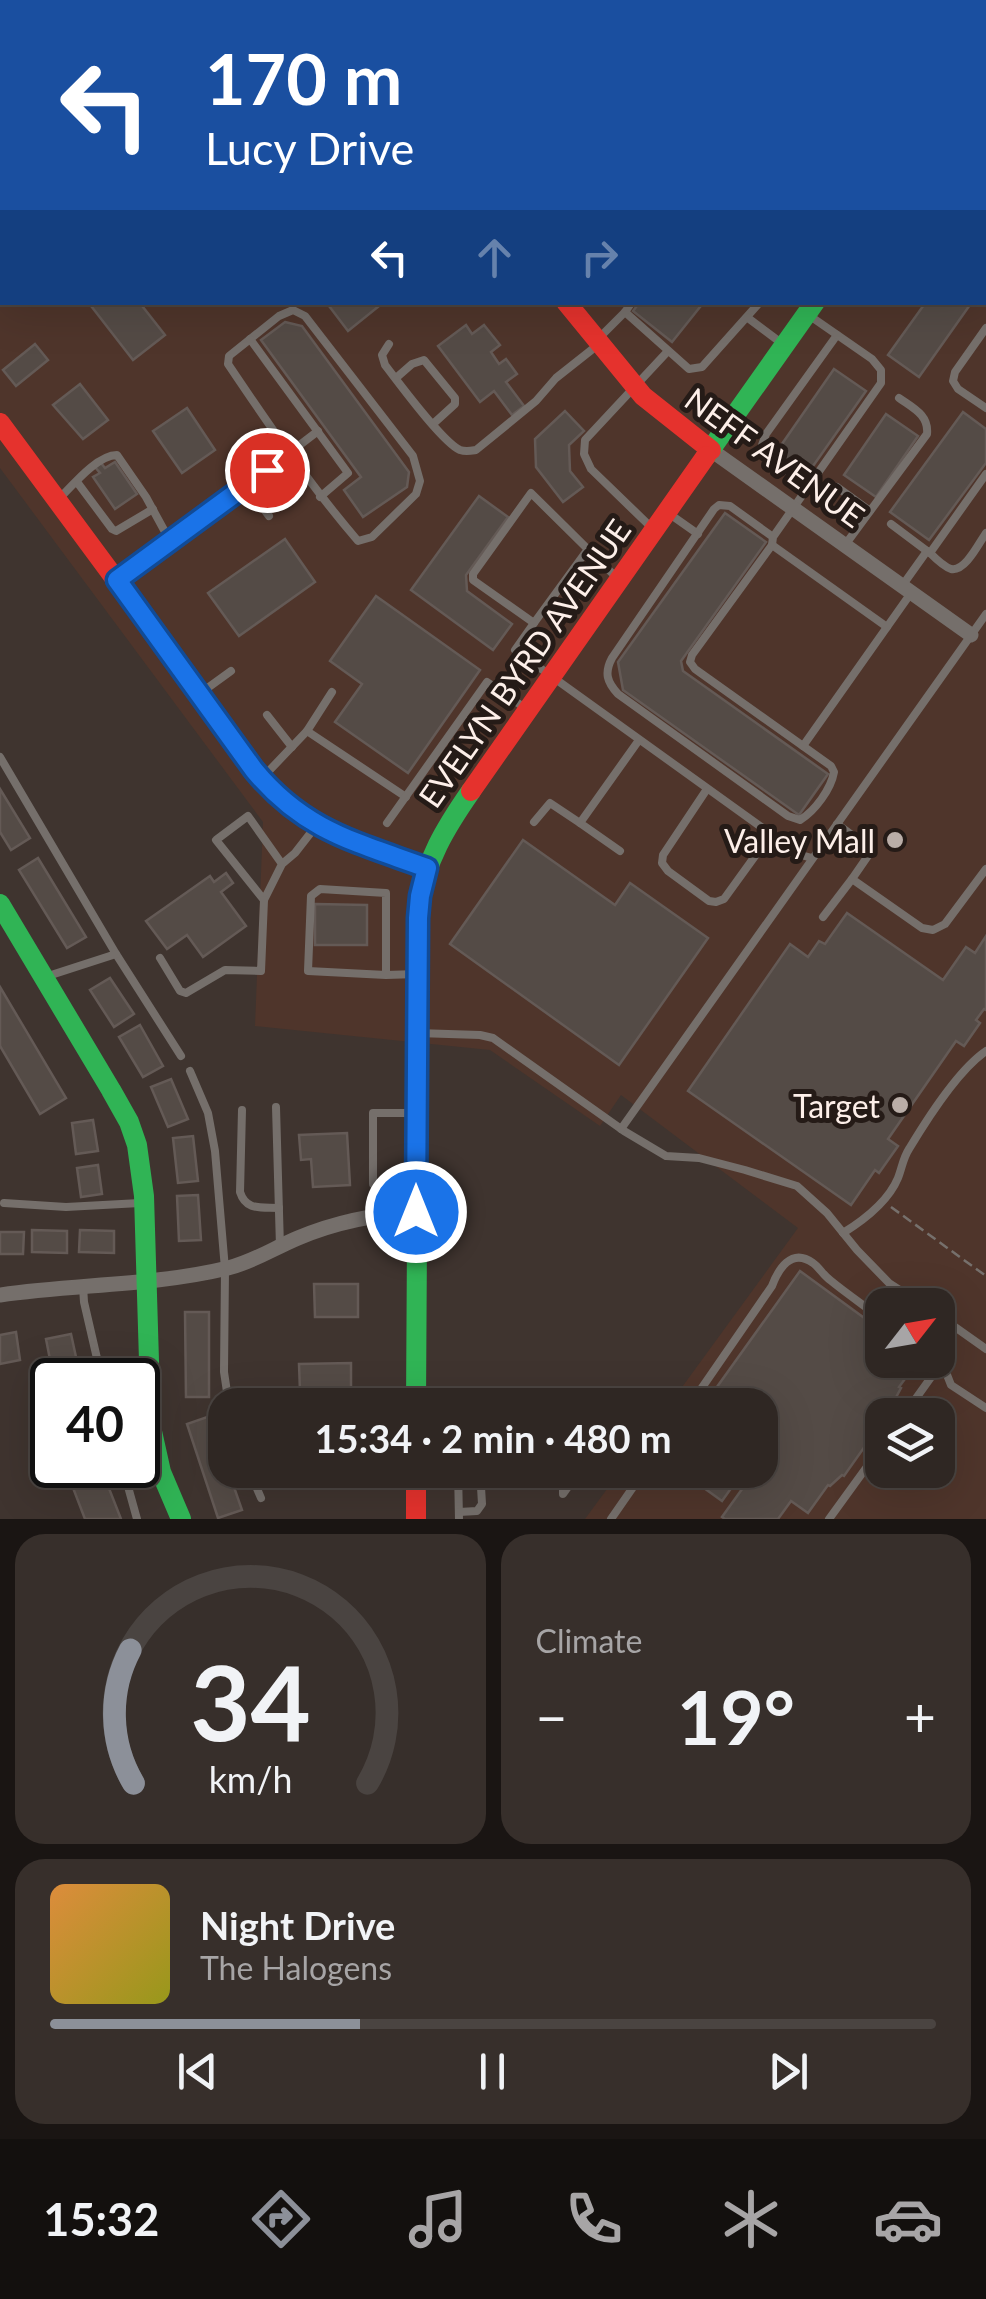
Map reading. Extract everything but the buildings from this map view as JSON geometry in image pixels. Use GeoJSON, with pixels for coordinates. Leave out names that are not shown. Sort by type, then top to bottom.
{"type":"FeatureCollection","features":[{"type":"Feature","properties":{"kind":"street","name":"NEFF AVENUE"},"geometry":{"type":"LineString","coordinates":[[577,307],[598,342],[635,388],[666,417],[971,635]]}},
{"type":"Feature","properties":{"kind":"street","name":"EVELYN BYRD AVENUE"},"geometry":{"type":"LineString","coordinates":[[416,1388],[418,909],[427,868],[448,824],[811,308]]}},
{"type":"Feature","properties":{"kind":"street"},"geometry":{"type":"LineString","coordinates":[[0,423],[262,779],[288,806],[316,826],[427,868]]}},
{"type":"Feature","properties":{"kind":"street"},"geometry":{"type":"LineString","coordinates":[[117,580],[288,454]]}},
{"type":"Feature","properties":{"kind":"street"},"geometry":{"type":"LineString","coordinates":[[0,904],[128,1122],[139,1153],[152,1438],[181,1519]]}},
{"type":"Feature","properties":{"kind":"street"},"geometry":{"type":"LineString","coordinates":[[0,1294],[146,1282],[225,1268],[260,1258],[324,1228],[352,1220],[416,1212]]}},
{"type":"Feature","properties":{"kind":"street"},"geometry":{"type":"LineString","coordinates":[[416,1488],[416,1519]]}},
{"type":"Feature","properties":{"kind":"lane"},"geometry":{"type":"LineString","coordinates":[[389,344],[382,355],[385,365],[432,424],[464,452],[476,450],[536,402],[630,305]]}},
{"type":"Feature","properties":{"kind":"lane"},"geometry":{"type":"LineString","coordinates":[[625,312],[690,369],[696,370],[758,305]]}},
{"type":"Feature","properties":{"kind":"lane"},"geometry":{"type":"LineString","coordinates":[[811,308],[837,335],[872,360],[880,370],[881,384],[772,542],[692,654],[690,662],[694,669],[831,766],[834,772],[830,785],[806,817],[794,819],[618,694],[607,677],[612,658],[714,509],[724,504],[730,506],[772,542],[887,627]]}},
{"type":"Feature","properties":{"kind":"lane"},"geometry":{"type":"LineString","coordinates":[[293,310],[305,316],[413,456],[420,481],[416,494],[372,537],[358,542],[320,497],[228,364],[230,356],[250,339],[293,310]]}},
{"type":"Feature","properties":{"kind":"lane"},"geometry":{"type":"LineString","coordinates":[[748,318],[784,346]]}},
{"type":"Feature","properties":{"kind":"lane"},"geometry":{"type":"LineString","coordinates":[[986,328],[955,372],[953,381],[958,389],[986,408]]}},
{"type":"Feature","properties":{"kind":"lane"},"geometry":{"type":"LineString","coordinates":[[808,488],[765,454],[762,444],[837,335]]}},
{"type":"Feature","properties":{"kind":"lane"},"geometry":{"type":"LineString","coordinates":[[250,339],[348,473],[320,497]]}},
{"type":"Feature","properties":{"kind":"lane"},"geometry":{"type":"LineString","coordinates":[[668,351],[584,440],[584,454],[591,469],[661,521],[698,534]]}},
{"type":"Feature","properties":{"kind":"lane"},"geometry":{"type":"LineString","coordinates":[[396,378],[424,360],[455,398],[455,404],[432,424]]}},
{"type":"Feature","properties":{"kind":"lane"},"geometry":{"type":"LineString","coordinates":[[845,546],[927,434],[926,418],[899,398]]}},
{"type":"Feature","properties":{"kind":"lane"},"geometry":{"type":"LineString","coordinates":[[288,454],[318,431]]}},
{"type":"Feature","properties":{"kind":"lane"},"geometry":{"type":"LineString","coordinates":[[58,500],[108,455],[117,455],[170,541]]}},
{"type":"Feature","properties":{"kind":"lane"},"geometry":{"type":"LineString","coordinates":[[803,746],[887,627],[928,552],[986,474]]}},
{"type":"Feature","properties":{"kind":"lane"},"geometry":{"type":"LineString","coordinates":[[77,482],[116,531],[152,509]]}},
{"type":"Feature","properties":{"kind":"lane"},"geometry":{"type":"LineString","coordinates":[[246,485],[269,516]]}},
{"type":"Feature","properties":{"kind":"lane"},"geometry":{"type":"LineString","coordinates":[[837,486],[870,511]]}},
{"type":"Feature","properties":{"kind":"lane"},"geometry":{"type":"LineString","coordinates":[[534,624],[474,580],[472,574],[531,492],[619,580]]}},
{"type":"Feature","properties":{"kind":"lane"},"geometry":{"type":"LineString","coordinates":[[892,524],[950,569],[964,564],[986,533]]}},
{"type":"Feature","properties":{"kind":"lane"},"geometry":{"type":"LineString","coordinates":[[588,549],[515,650],[771,834],[812,858]]}},
{"type":"Feature","properties":{"kind":"lane"},"geometry":{"type":"LineString","coordinates":[[621,1129],[986,614]]}},
{"type":"Feature","properties":{"kind":"lane"},"geometry":{"type":"LineString","coordinates":[[200,694],[230,671]]}},
{"type":"Feature","properties":{"kind":"lane"},"geometry":{"type":"LineString","coordinates":[[387,824],[487,682],[528,710]]}},
{"type":"Feature","properties":{"kind":"lane"},"geometry":{"type":"LineString","coordinates":[[262,779],[306,731],[332,692]]}},
{"type":"Feature","properties":{"kind":"lane"},"geometry":{"type":"LineString","coordinates":[[267,715],[292,747]]}},
{"type":"Feature","properties":{"kind":"lane"},"geometry":{"type":"LineString","coordinates":[[306,731],[406,797]]}},
{"type":"Feature","properties":{"kind":"lane"},"geometry":{"type":"LineString","coordinates":[[580,823],[640,740]]}},
{"type":"Feature","properties":{"kind":"lane"},"geometry":{"type":"LineString","coordinates":[[0,757],[181,1056]]}},
{"type":"Feature","properties":{"kind":"lane"},"geometry":{"type":"LineString","coordinates":[[707,789],[663,854],[662,863],[709,902],[724,899],[771,834]]}},
{"type":"Feature","properties":{"kind":"lane"},"geometry":{"type":"LineString","coordinates":[[742,813],[756,792]]}},
{"type":"Feature","properties":{"kind":"lane"},"geometry":{"type":"LineString","coordinates":[[534,822],[550,803],[620,851]]}},
{"type":"Feature","properties":{"kind":"lane"},"geometry":{"type":"LineString","coordinates":[[264,900],[216,840],[248,816],[282,864]]}},
{"type":"Feature","properties":{"kind":"lane"},"geometry":{"type":"LineString","coordinates":[[823,918],[872,850],[837,824]]}},
{"type":"Feature","properties":{"kind":"lane"},"geometry":{"type":"LineString","coordinates":[[160,958],[180,991],[186,993],[225,970],[261,971],[264,900],[282,864],[296,854],[316,826]]}},
{"type":"Feature","properties":{"kind":"lane"},"geometry":{"type":"LineString","coordinates":[[852,879],[922,928],[933,930],[945,924],[986,869]]}},
{"type":"Feature","properties":{"kind":"lane"},"geometry":{"type":"LineString","coordinates":[[386,975],[386,893],[320,889],[311,896],[308,971],[386,975],[418,974]]}},
{"type":"Feature","properties":{"kind":"lane"},"geometry":{"type":"LineString","coordinates":[[43,978],[116,954]]}},
{"type":"Feature","properties":{"kind":"lane"},"geometry":{"type":"LineString","coordinates":[[417,1033],[493,1038],[621,1129],[666,1156],[699,1158],[797,1186],[828,1213],[897,1288]]}},
{"type":"Feature","properties":{"kind":"lane"},"geometry":{"type":"LineString","coordinates":[[843,1233],[865,1219],[882,1201],[896,1183],[906,1153],[942,1100],[972,1061],[986,1051]]}},
{"type":"Feature","properties":{"kind":"lane"},"geometry":{"type":"LineString","coordinates":[[190,1071],[210,1121],[225,1268],[226,1388]]}},
{"type":"Feature","properties":{"kind":"lane"},"geometry":{"type":"LineString","coordinates":[[276,1107],[280,1247]]}},
{"type":"Feature","properties":{"kind":"lane"},"geometry":{"type":"LineString","coordinates":[[242,1110],[243,1202],[250,1207],[279,1208]]}},
{"type":"Feature","properties":{"kind":"lane"},"geometry":{"type":"LineString","coordinates":[[373,1184],[373,1114],[417,1112]]}},
{"type":"Feature","properties":{"kind":"lane"},"geometry":{"type":"LineString","coordinates":[[4,1204],[66,1207],[144,1203]]}},
{"type":"Feature","properties":{"kind":"lane"},"geometry":{"type":"LineString","coordinates":[[702,1388],[772,1286],[780,1266],[789,1260],[810,1261],[865,1306]]}},
{"type":"Feature","properties":{"kind":"lane"},"geometry":{"type":"LineString","coordinates":[[83,1286],[97,1358]]}},
{"type":"Feature","properties":{"kind":"lane"},"geometry":{"type":"LineString","coordinates":[[955,1327],[986,1349]]}},
{"type":"Feature","properties":{"kind":"lane"},"geometry":{"type":"LineString","coordinates":[[947,1378],[950,1385],[986,1408]]}},
{"type":"Feature","properties":{"kind":"lane"},"geometry":{"type":"LineString","coordinates":[[829,1519],[865,1469]]}},
{"type":"Feature","properties":{"kind":"lane"},"geometry":{"type":"LineString","coordinates":[[128,1488],[136,1519]]}},
{"type":"Feature","properties":{"kind":"lane"},"geometry":{"type":"LineString","coordinates":[[257,1488],[261,1498]]}},
{"type":"Feature","properties":{"kind":"lane"},"geometry":{"type":"LineString","coordinates":[[458,1488],[459,1515],[477,1511],[482,1504],[481,1488]]}},
{"type":"Feature","properties":{"kind":"lane"},"geometry":{"type":"LineString","coordinates":[[611,1519],[633,1488]]}},
{"type":"Feature","properties":{"kind":"path"},"geometry":{"type":"LineString","coordinates":[[882,1201],[986,1276]]}},
{"type":"Feature","properties":{"kind":"shaded area"},"geometry":{"type":"Polygon","coordinates":[[[0,305],[986,305],[986,1519],[585,1519],[608,1488],[778,1488],[778,1388],[681,1388],[798,1228],[621,1095],[600,1126],[490,1050],[255,1026],[263,822],[0,468],[0,305]]]}},
{"type":"Feature","properties":{"kind":"traffic: fast"},"geometry":{"type":"LineString","coordinates":[[706,456],[813,305]]}},
{"type":"Feature","properties":{"kind":"traffic: fast"},"geometry":{"type":"LineString","coordinates":[[416,1388],[419,905],[438,845],[471,791]]}},
{"type":"Feature","properties":{"kind":"traffic: fast"},"geometry":{"type":"LineString","coordinates":[[0,904],[111,1090],[137,1145],[144,1196],[151,1427],[161,1472],[181,1519]]}},
{"type":"Feature","properties":{"kind":"traffic: jam"},"geometry":{"type":"LineString","coordinates":[[568,305],[643,396],[711,450]]}},
{"type":"Feature","properties":{"kind":"traffic: jam"},"geometry":{"type":"LineString","coordinates":[[0,423],[269,787],[324,826],[427,868]]}},
{"type":"Feature","properties":{"kind":"traffic: jam"},"geometry":{"type":"LineString","coordinates":[[471,791],[706,456]]}},
{"type":"Feature","properties":{"kind":"traffic: jam"},"geometry":{"type":"LineString","coordinates":[[416,1488],[416,1519]]}},
{"type":"Feature","properties":{"kind":"place","name":"Valley Mall"},"geometry":{"type":"Point","coordinates":[895,840]}},
{"type":"Feature","properties":{"kind":"place","name":"Target"},"geometry":{"type":"Point","coordinates":[900,1105]}},
{"type":"Feature","properties":{"kind":"route"},"geometry":{"type":"LineString","coordinates":[[267,470],[117,580],[254,770],[278,797],[316,826],[427,868],[418,918],[416,1212]]}}]}
